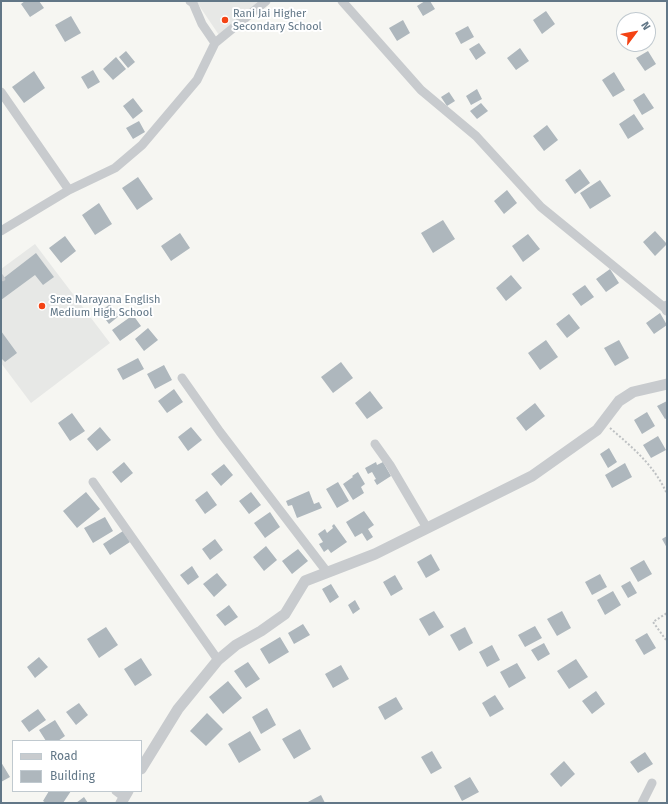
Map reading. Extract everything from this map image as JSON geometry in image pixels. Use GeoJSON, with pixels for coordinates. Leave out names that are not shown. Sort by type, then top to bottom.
{"type":"FeatureCollection","features":[{"type":"Feature","properties":{"kind":"street"},"geometry":{"type":"LineString","coordinates":[[190,1],[193,3],[202,24],[215,43]]}},
{"type":"Feature","properties":{"kind":"street"},"geometry":{"type":"LineString","coordinates":[[1,231],[69,190],[115,168],[142,145],[197,80],[215,43],[266,1]]}},
{"type":"Feature","properties":{"kind":"street"},"geometry":{"type":"LineString","coordinates":[[342,1],[421,90],[476,136],[541,207],[667,309]]}},
{"type":"Feature","properties":{"kind":"street"},"geometry":{"type":"LineString","coordinates":[[1,92],[69,190]]}},
{"type":"Feature","properties":{"kind":"street"},"geometry":{"type":"LineString","coordinates":[[182,378],[220,432],[327,572]]}},
{"type":"Feature","properties":{"kind":"street"},"geometry":{"type":"LineString","coordinates":[[142,767],[178,709],[218,660],[236,645],[285,614],[305,581],[375,554],[532,476],[597,430],[619,401],[633,392],[667,384]]}},
{"type":"Feature","properties":{"kind":"street"},"geometry":{"type":"LineString","coordinates":[[375,444],[390,464],[427,528]]}},
{"type":"Feature","properties":{"kind":"street"},"geometry":{"type":"LineString","coordinates":[[93,482],[218,660]]}},
{"type":"Feature","properties":{"kind":"street"},"geometry":{"type":"LineString","coordinates":[[642,803],[652,783]]}},
{"type":"Feature","properties":{"kind":"path"},"geometry":{"type":"LineString","coordinates":[[603,421],[647,461],[660,479],[667,494]]}},
{"type":"Feature","properties":{"kind":"path"},"geometry":{"type":"LineString","coordinates":[[666,640],[653,622],[667,613]]}},
{"type":"Feature","properties":{"kind":"shaded area","name":"Rani Jai Higher Secondary School"},"geometry":{"type":"Polygon","coordinates":[[[196,1],[261,1],[221,38],[196,1]]]}},
{"type":"Feature","properties":{"kind":"shaded area","name":"Sree Narayana English Medium High School"},"geometry":{"type":"Polygon","coordinates":[[[35,244],[110,343],[31,403],[1,363],[1,269],[35,244]]]}},
{"type":"Feature","properties":{"kind":"building"},"geometry":{"type":"Polygon","coordinates":[[[25,1],[39,1],[44,8],[30,17],[21,4],[25,1]]]}},
{"type":"Feature","properties":{"kind":"building"},"geometry":{"type":"Polygon","coordinates":[[[425,1],[430,1],[435,9],[423,16],[417,6],[425,1]]]}},
{"type":"Feature","properties":{"kind":"building"},"geometry":{"type":"Polygon","coordinates":[[[546,11],[555,24],[542,34],[533,20],[546,11]]]}},
{"type":"Feature","properties":{"kind":"building"},"geometry":{"type":"Polygon","coordinates":[[[71,16],[81,33],[65,42],[55,25],[71,16]]]}},
{"type":"Feature","properties":{"kind":"building"},"geometry":{"type":"Polygon","coordinates":[[[403,20],[410,33],[397,41],[389,28],[403,20]]]}},
{"type":"Feature","properties":{"kind":"building"},"geometry":{"type":"Polygon","coordinates":[[[468,26],[474,37],[461,44],[455,33],[468,26]]]}},
{"type":"Feature","properties":{"kind":"building"},"geometry":{"type":"Polygon","coordinates":[[[479,43],[486,53],[476,60],[469,49],[479,43]]]}},
{"type":"Feature","properties":{"kind":"building"},"geometry":{"type":"Polygon","coordinates":[[[520,48],[529,61],[516,70],[507,58],[520,48]]]}},
{"type":"Feature","properties":{"kind":"building"},"geometry":{"type":"Polygon","coordinates":[[[126,51],[135,62],[128,68],[119,57],[126,51]]]}},
{"type":"Feature","properties":{"kind":"building"},"geometry":{"type":"Polygon","coordinates":[[[649,52],[656,64],[645,71],[636,58],[649,52]]]}},
{"type":"Feature","properties":{"kind":"building"},"geometry":{"type":"Polygon","coordinates":[[[116,57],[126,69],[113,80],[103,69],[116,57]]]}},
{"type":"Feature","properties":{"kind":"building"},"geometry":{"type":"Polygon","coordinates":[[[93,70],[100,82],[88,89],[81,77],[93,70]]]}},
{"type":"Feature","properties":{"kind":"building"},"geometry":{"type":"Polygon","coordinates":[[[34,71],[45,88],[24,103],[12,87],[34,71]]]}},
{"type":"Feature","properties":{"kind":"building"},"geometry":{"type":"Polygon","coordinates":[[[614,72],[625,90],[613,97],[602,80],[614,72]]]}},
{"type":"Feature","properties":{"kind":"building"},"geometry":{"type":"Polygon","coordinates":[[[477,89],[482,99],[471,105],[466,96],[477,89]]]}},
{"type":"Feature","properties":{"kind":"building"},"geometry":{"type":"Polygon","coordinates":[[[449,92],[455,101],[447,106],[441,97],[449,92]]]}},
{"type":"Feature","properties":{"kind":"building"},"geometry":{"type":"Polygon","coordinates":[[[644,93],[654,108],[642,115],[633,100],[644,93]]]}},
{"type":"Feature","properties":{"kind":"building"},"geometry":{"type":"Polygon","coordinates":[[[133,98],[143,111],[133,119],[123,106],[133,98]]]}},
{"type":"Feature","properties":{"kind":"building"},"geometry":{"type":"Polygon","coordinates":[[[481,103],[488,111],[477,119],[470,111],[481,103]]]}},
{"type":"Feature","properties":{"kind":"building"},"geometry":{"type":"Polygon","coordinates":[[[634,114],[644,129],[628,139],[619,124],[634,114]]]}},
{"type":"Feature","properties":{"kind":"building"},"geometry":{"type":"Polygon","coordinates":[[[139,121],[145,132],[133,139],[126,128],[139,121]]]}},
{"type":"Feature","properties":{"kind":"building"},"geometry":{"type":"Polygon","coordinates":[[[547,125],[558,140],[544,151],[533,136],[547,125]]]}},
{"type":"Feature","properties":{"kind":"building"},"geometry":{"type":"Polygon","coordinates":[[[580,169],[590,183],[575,194],[565,180],[580,169]]]}},
{"type":"Feature","properties":{"kind":"building"},"geometry":{"type":"Polygon","coordinates":[[[138,177],[153,199],[137,210],[122,188],[138,177]]]}},
{"type":"Feature","properties":{"kind":"building"},"geometry":{"type":"Polygon","coordinates":[[[600,180],[611,196],[590,209],[580,193],[600,180]]]}},
{"type":"Feature","properties":{"kind":"building"},"geometry":{"type":"Polygon","coordinates":[[[507,190],[517,203],[504,214],[494,201],[507,190]]]}},
{"type":"Feature","properties":{"kind":"building"},"geometry":{"type":"Polygon","coordinates":[[[99,203],[112,224],[95,235],[82,215],[99,203]]]}},
{"type":"Feature","properties":{"kind":"building"},"geometry":{"type":"Polygon","coordinates":[[[443,220],[455,239],[433,253],[421,233],[443,220]]]}},
{"type":"Feature","properties":{"kind":"building"},"geometry":{"type":"Polygon","coordinates":[[[655,231],[667,244],[655,256],[643,242],[655,231]]]}},
{"type":"Feature","properties":{"kind":"building"},"geometry":{"type":"Polygon","coordinates":[[[180,233],[190,248],[171,261],[161,246],[180,233]]]}},
{"type":"Feature","properties":{"kind":"building"},"geometry":{"type":"Polygon","coordinates":[[[528,234],[540,249],[523,262],[512,246],[528,234]]]}},
{"type":"Feature","properties":{"kind":"building"},"geometry":{"type":"Polygon","coordinates":[[[65,236],[76,251],[61,263],[49,248],[65,236]]]}},
{"type":"Feature","properties":{"kind":"building"},"geometry":{"type":"Polygon","coordinates":[[[36,253],[54,277],[43,285],[35,275],[1,300],[1,280],[36,253]]]}},
{"type":"Feature","properties":{"kind":"building"},"geometry":{"type":"Polygon","coordinates":[[[610,269],[619,283],[606,292],[596,279],[610,269]]]}},
{"type":"Feature","properties":{"kind":"building"},"geometry":{"type":"Polygon","coordinates":[[[511,275],[522,288],[506,301],[496,288],[511,275]]]}},
{"type":"Feature","properties":{"kind":"building"},"geometry":{"type":"Polygon","coordinates":[[[585,285],[594,297],[581,306],[572,294],[585,285]]]}},
{"type":"Feature","properties":{"kind":"building"},"geometry":{"type":"Polygon","coordinates":[[[110,304],[119,316],[109,324],[100,312],[110,304]]]}},
{"type":"Feature","properties":{"kind":"building"},"geometry":{"type":"Polygon","coordinates":[[[660,313],[667,325],[654,334],[646,323],[660,313]]]}},
{"type":"Feature","properties":{"kind":"building"},"geometry":{"type":"Polygon","coordinates":[[[569,314],[580,328],[567,338],[556,324],[569,314]]]}},
{"type":"Feature","properties":{"kind":"building"},"geometry":{"type":"Polygon","coordinates":[[[133,315],[141,326],[120,341],[112,330],[133,315]]]}},
{"type":"Feature","properties":{"kind":"building"},"geometry":{"type":"Polygon","coordinates":[[[148,328],[158,340],[144,351],[135,339],[148,328]]]}},
{"type":"Feature","properties":{"kind":"building"},"geometry":{"type":"Polygon","coordinates":[[[1,331],[17,353],[5,362],[1,358],[1,331]]]}},
{"type":"Feature","properties":{"kind":"building"},"geometry":{"type":"Polygon","coordinates":[[[546,340],[558,357],[540,370],[528,353],[546,340]]]}},
{"type":"Feature","properties":{"kind":"building"},"geometry":{"type":"Polygon","coordinates":[[[619,340],[629,358],[615,366],[604,348],[619,340]]]}},
{"type":"Feature","properties":{"kind":"building"},"geometry":{"type":"Polygon","coordinates":[[[138,358],[144,369],[123,380],[117,369],[138,358]]]}},
{"type":"Feature","properties":{"kind":"building"},"geometry":{"type":"Polygon","coordinates":[[[341,362],[353,378],[333,393],[321,377],[341,362]]]}},
{"type":"Feature","properties":{"kind":"building"},"geometry":{"type":"Polygon","coordinates":[[[164,365],[172,380],[155,389],[147,374],[164,365]]]}},
{"type":"Feature","properties":{"kind":"building"},"geometry":{"type":"Polygon","coordinates":[[[174,389],[183,402],[167,413],[158,401],[174,389]]]}},
{"type":"Feature","properties":{"kind":"building"},"geometry":{"type":"Polygon","coordinates":[[[370,391],[383,408],[367,419],[355,403],[370,391]]]}},
{"type":"Feature","properties":{"kind":"building"},"geometry":{"type":"Polygon","coordinates":[[[667,401],[667,418],[665,419],[657,406],[667,401]]]}},
{"type":"Feature","properties":{"kind":"building"},"geometry":{"type":"Polygon","coordinates":[[[535,403],[545,416],[526,431],[516,418],[535,403]]]}},
{"type":"Feature","properties":{"kind":"building"},"geometry":{"type":"Polygon","coordinates":[[[647,412],[655,426],[642,434],[634,420],[647,412]]]}},
{"type":"Feature","properties":{"kind":"building"},"geometry":{"type":"Polygon","coordinates":[[[72,413],[85,431],[70,441],[58,423],[72,413]]]}},
{"type":"Feature","properties":{"kind":"building"},"geometry":{"type":"Polygon","coordinates":[[[100,427],[111,440],[97,451],[87,439],[100,427]]]}},
{"type":"Feature","properties":{"kind":"building"},"geometry":{"type":"Polygon","coordinates":[[[191,427],[202,440],[188,451],[178,437],[191,427]]]}},
{"type":"Feature","properties":{"kind":"building"},"geometry":{"type":"Polygon","coordinates":[[[658,436],[666,450],[651,458],[643,445],[658,436]]]}},
{"type":"Feature","properties":{"kind":"building"},"geometry":{"type":"Polygon","coordinates":[[[609,448],[617,462],[608,468],[600,454],[609,448]]]}},
{"type":"Feature","properties":{"kind":"building"},"geometry":{"type":"Polygon","coordinates":[[[124,462],[133,473],[121,483],[112,472],[124,462]]]}},
{"type":"Feature","properties":{"kind":"building"},"geometry":{"type":"Polygon","coordinates":[[[376,462],[377,465],[383,462],[391,476],[377,485],[374,480],[376,479],[372,472],[368,474],[365,468],[376,462]]]}},
{"type":"Feature","properties":{"kind":"building"},"geometry":{"type":"Polygon","coordinates":[[[625,463],[632,477],[612,488],[605,475],[625,463]]]}},
{"type":"Feature","properties":{"kind":"building"},"geometry":{"type":"Polygon","coordinates":[[[224,464],[233,475],[221,486],[211,474],[224,464]]]}},
{"type":"Feature","properties":{"kind":"building"},"geometry":{"type":"Polygon","coordinates":[[[358,472],[365,484],[361,487],[364,493],[353,500],[343,484],[358,472]]]}},
{"type":"Feature","properties":{"kind":"building"},"geometry":{"type":"Polygon","coordinates":[[[338,482],[349,501],[337,508],[326,489],[338,482]]]}},
{"type":"Feature","properties":{"kind":"building"},"geometry":{"type":"Polygon","coordinates":[[[207,491],[217,505],[205,514],[195,500],[207,491]]]}},
{"type":"Feature","properties":{"kind":"building"},"geometry":{"type":"Polygon","coordinates":[[[309,491],[314,504],[319,502],[322,508],[297,518],[292,505],[288,506],[286,501],[309,491]]]}},
{"type":"Feature","properties":{"kind":"building"},"geometry":{"type":"Polygon","coordinates":[[[86,492],[100,509],[77,528],[63,511],[86,492]]]}},
{"type":"Feature","properties":{"kind":"building"},"geometry":{"type":"Polygon","coordinates":[[[251,492],[261,505],[249,514],[239,501],[251,492]]]}},
{"type":"Feature","properties":{"kind":"building"},"geometry":{"type":"Polygon","coordinates":[[[364,511],[374,525],[368,529],[373,537],[367,541],[362,533],[355,537],[346,522],[364,511]]]}},
{"type":"Feature","properties":{"kind":"building"},"geometry":{"type":"Polygon","coordinates":[[[270,512],[280,527],[265,538],[254,523],[270,512]]]}},
{"type":"Feature","properties":{"kind":"building"},"geometry":{"type":"Polygon","coordinates":[[[105,517],[113,531],[93,543],[84,528],[105,517]]]}},
{"type":"Feature","properties":{"kind":"building"},"geometry":{"type":"Polygon","coordinates":[[[334,524],[347,542],[331,553],[328,549],[324,552],[319,544],[323,542],[318,534],[325,529],[327,533],[333,528],[332,526],[334,524]]]}},
{"type":"Feature","properties":{"kind":"building"},"geometry":{"type":"Polygon","coordinates":[[[123,531],[130,542],[110,555],[103,544],[123,531]]]}},
{"type":"Feature","properties":{"kind":"building"},"geometry":{"type":"Polygon","coordinates":[[[667,536],[667,548],[662,539],[667,536]]]}},
{"type":"Feature","properties":{"kind":"building"},"geometry":{"type":"Polygon","coordinates":[[[215,539],[223,550],[210,560],[202,549],[215,539]]]}},
{"type":"Feature","properties":{"kind":"building"},"geometry":{"type":"Polygon","coordinates":[[[266,546],[277,560],[264,571],[253,557],[266,546]]]}},
{"type":"Feature","properties":{"kind":"building"},"geometry":{"type":"Polygon","coordinates":[[[298,549],[308,561],[292,574],[282,561],[298,549]]]}},
{"type":"Feature","properties":{"kind":"building"},"geometry":{"type":"Polygon","coordinates":[[[431,554],[440,570],[426,578],[417,562],[431,554]]]}},
{"type":"Feature","properties":{"kind":"building"},"geometry":{"type":"Polygon","coordinates":[[[644,560],[652,574],[638,582],[630,568],[644,560]]]}},
{"type":"Feature","properties":{"kind":"building"},"geometry":{"type":"Polygon","coordinates":[[[192,566],[199,577],[188,585],[180,575],[192,566]]]}},
{"type":"Feature","properties":{"kind":"building"},"geometry":{"type":"Polygon","coordinates":[[[217,573],[227,585],[214,597],[203,584],[217,573]]]}},
{"type":"Feature","properties":{"kind":"building"},"geometry":{"type":"Polygon","coordinates":[[[600,574],[607,587],[592,595],[585,582],[600,574]]]}},
{"type":"Feature","properties":{"kind":"building"},"geometry":{"type":"Polygon","coordinates":[[[395,575],[403,589],[391,596],[383,582],[395,575]]]}},
{"type":"Feature","properties":{"kind":"building"},"geometry":{"type":"Polygon","coordinates":[[[630,581],[637,593],[628,598],[621,586],[630,581]]]}},
{"type":"Feature","properties":{"kind":"building"},"geometry":{"type":"Polygon","coordinates":[[[331,584],[339,597],[330,603],[322,589],[331,584]]]}},
{"type":"Feature","properties":{"kind":"building"},"geometry":{"type":"Polygon","coordinates":[[[613,591],[621,605],[605,615],[597,600],[613,591]]]}},
{"type":"Feature","properties":{"kind":"building"},"geometry":{"type":"Polygon","coordinates":[[[355,600],[360,609],[353,614],[348,605],[355,600]]]}},
{"type":"Feature","properties":{"kind":"building"},"geometry":{"type":"Polygon","coordinates":[[[229,605],[238,617],[225,626],[216,615],[229,605]]]}},
{"type":"Feature","properties":{"kind":"building"},"geometry":{"type":"Polygon","coordinates":[[[434,611],[444,627],[429,636],[419,619],[434,611]]]}},
{"type":"Feature","properties":{"kind":"building"},"geometry":{"type":"Polygon","coordinates":[[[562,611],[571,628],[557,636],[547,619],[562,611]]]}},
{"type":"Feature","properties":{"kind":"building"},"geometry":{"type":"Polygon","coordinates":[[[303,624],[310,635],[294,644],[288,633],[303,624]]]}},
{"type":"Feature","properties":{"kind":"building"},"geometry":{"type":"Polygon","coordinates":[[[535,626],[542,638],[525,647],[518,635],[535,626]]]}},
{"type":"Feature","properties":{"kind":"building"},"geometry":{"type":"Polygon","coordinates":[[[106,627],[118,645],[99,658],[87,639],[106,627]]]}},
{"type":"Feature","properties":{"kind":"building"},"geometry":{"type":"Polygon","coordinates":[[[465,627],[473,643],[459,651],[450,635],[465,627]]]}},
{"type":"Feature","properties":{"kind":"building"},"geometry":{"type":"Polygon","coordinates":[[[647,633],[656,648],[644,655],[635,640],[647,633]]]}},
{"type":"Feature","properties":{"kind":"building"},"geometry":{"type":"Polygon","coordinates":[[[280,637],[289,652],[269,664],[260,649],[280,637]]]}},
{"type":"Feature","properties":{"kind":"building"},"geometry":{"type":"Polygon","coordinates":[[[544,643],[550,654],[538,661],[531,650],[544,643]]]}},
{"type":"Feature","properties":{"kind":"building"},"geometry":{"type":"Polygon","coordinates":[[[492,645],[500,660],[487,667],[479,652],[492,645]]]}},
{"type":"Feature","properties":{"kind":"building"},"geometry":{"type":"Polygon","coordinates":[[[39,657],[48,667],[35,678],[27,667],[39,657]]]}},
{"type":"Feature","properties":{"kind":"building"},"geometry":{"type":"Polygon","coordinates":[[[141,658],[152,675],[135,686],[124,669],[141,658]]]}},
{"type":"Feature","properties":{"kind":"building"},"geometry":{"type":"Polygon","coordinates":[[[576,659],[588,677],[569,689],[557,671],[576,659]]]}},
{"type":"Feature","properties":{"kind":"building"},"geometry":{"type":"Polygon","coordinates":[[[248,662],[260,679],[246,688],[234,671],[248,662]]]}},
{"type":"Feature","properties":{"kind":"building"},"geometry":{"type":"Polygon","coordinates":[[[517,663],[526,678],[509,688],[500,672],[517,663]]]}},
{"type":"Feature","properties":{"kind":"building"},"geometry":{"type":"Polygon","coordinates":[[[341,665],[349,679],[333,688],[325,674],[341,665]]]}},
{"type":"Feature","properties":{"kind":"building"},"geometry":{"type":"Polygon","coordinates":[[[228,681],[242,698],[223,714],[209,697],[228,681]]]}},
{"type":"Feature","properties":{"kind":"building"},"geometry":{"type":"Polygon","coordinates":[[[596,691],[605,704],[592,714],[582,701],[596,691]]]}},
{"type":"Feature","properties":{"kind":"building"},"geometry":{"type":"Polygon","coordinates":[[[495,695],[504,709],[490,717],[482,703],[495,695]]]}},
{"type":"Feature","properties":{"kind":"building"},"geometry":{"type":"Polygon","coordinates":[[[396,697],[403,709],[385,720],[378,707],[396,697]]]}},
{"type":"Feature","properties":{"kind":"building"},"geometry":{"type":"Polygon","coordinates":[[[79,703],[88,715],[76,725],[66,712],[79,703]]]}},
{"type":"Feature","properties":{"kind":"building"},"geometry":{"type":"Polygon","coordinates":[[[267,708],[276,725],[261,734],[252,717],[267,708]]]}},
{"type":"Feature","properties":{"kind":"building"},"geometry":{"type":"Polygon","coordinates":[[[38,709],[46,720],[29,732],[21,721],[38,709]]]}},
{"type":"Feature","properties":{"kind":"building"},"geometry":{"type":"Polygon","coordinates":[[[207,713],[223,729],[206,746],[190,731],[207,713]]]}},
{"type":"Feature","properties":{"kind":"building"},"geometry":{"type":"Polygon","coordinates":[[[55,720],[65,736],[59,740],[45,740],[39,730],[55,720]]]}},
{"type":"Feature","properties":{"kind":"building"},"geometry":{"type":"Polygon","coordinates":[[[300,729],[311,749],[294,759],[282,739],[300,729]]]}},
{"type":"Feature","properties":{"kind":"building"},"geometry":{"type":"Polygon","coordinates":[[[250,731],[261,750],[239,763],[228,744],[250,731]]]}},
{"type":"Feature","properties":{"kind":"building"},"geometry":{"type":"Polygon","coordinates":[[[432,751],[442,768],[431,774],[421,757],[432,751]]]}},
{"type":"Feature","properties":{"kind":"building"},"geometry":{"type":"Polygon","coordinates":[[[645,752],[653,764],[638,773],[630,762],[645,752]]]}},
{"type":"Feature","properties":{"kind":"building"},"geometry":{"type":"Polygon","coordinates":[[[564,761],[575,774],[561,787],[550,774],[564,761]]]}},
{"type":"Feature","properties":{"kind":"building"},"geometry":{"type":"Polygon","coordinates":[[[1,762],[10,777],[1,782],[1,762]]]}},
{"type":"Feature","properties":{"kind":"building"},"geometry":{"type":"Polygon","coordinates":[[[470,777],[479,792],[462,801],[454,786],[470,777]]]}},
{"type":"Feature","properties":{"kind":"building"},"geometry":{"type":"Polygon","coordinates":[[[48,792],[70,792],[63,803],[46,803],[43,801],[48,792]]]}},
{"type":"Feature","properties":{"kind":"building"},"geometry":{"type":"Polygon","coordinates":[[[321,795],[325,803],[306,803],[321,795]]]}},
{"type":"Feature","properties":{"kind":"building"},"geometry":{"type":"Polygon","coordinates":[[[84,797],[88,803],[76,803],[84,797]]]}},
{"type":"Feature","properties":{"kind":"place","name":"Rani Jai Higher Secondary School"},"geometry":{"type":"Point","coordinates":[225,20]}},
{"type":"Feature","properties":{"kind":"place","name":"Sree Narayana English Medium High School"},"geometry":{"type":"Point","coordinates":[42,306]}}]}
